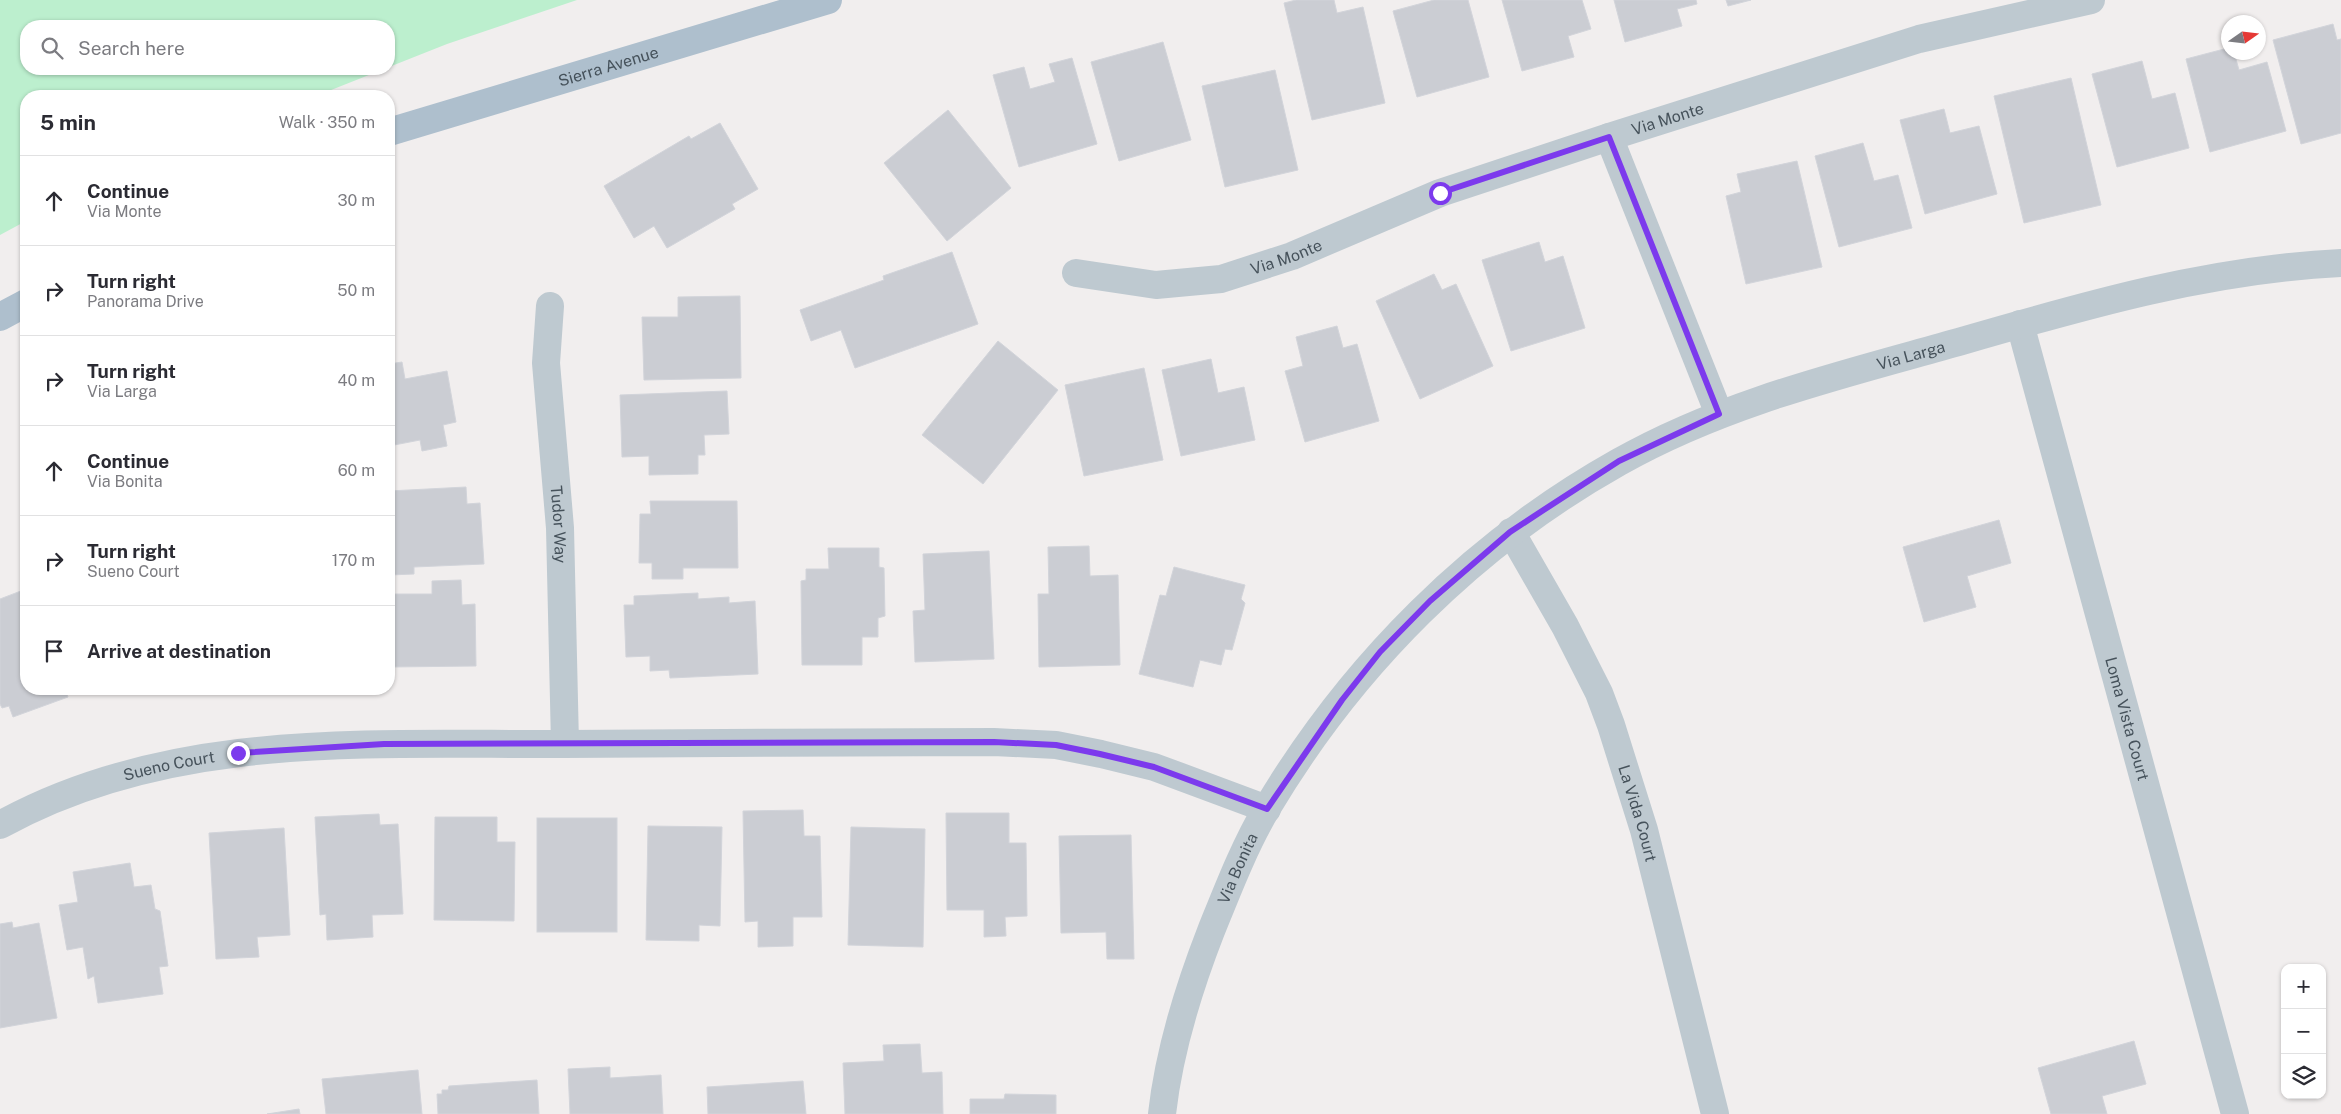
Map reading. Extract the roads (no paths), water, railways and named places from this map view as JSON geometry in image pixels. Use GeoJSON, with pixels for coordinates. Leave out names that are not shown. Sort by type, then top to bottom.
{"type":"FeatureCollection","features":[{"type":"Feature","properties":{"kind":"main road","name":"Sierra Avenue"},"geometry":{"type":"LineString","coordinates":[[395,130],[828,0]]}},
{"type":"Feature","properties":{"kind":"main road"},"geometry":{"type":"LineString","coordinates":[[0,318],[20,306]]}},
{"type":"Feature","properties":{"kind":"street","name":"Via Monte"},"geometry":{"type":"LineString","coordinates":[[1076,273],[1156,285],[1221,279],[1292,256],[1440,193],[1609,137],[1919,39],[2091,0]]}},
{"type":"Feature","properties":{"kind":"street"},"geometry":{"type":"LineString","coordinates":[[1609,137],[1719,414]]}},
{"type":"Feature","properties":{"kind":"street","name":"Via Larga"},"geometry":{"type":"LineString","coordinates":[[1510,532],[1619,461],[1719,414],[1780,393],[2020,324],[2171,285],[2244,272],[2341,263]]}},
{"type":"Feature","properties":{"kind":"street","name":"Tudor Way"},"geometry":{"type":"LineString","coordinates":[[550,306],[546,363],[560,528],[565,744]]}},
{"type":"Feature","properties":{"kind":"street","name":"Loma Vista Court"},"geometry":{"type":"LineString","coordinates":[[2020,324],[2235,1114]]}},
{"type":"Feature","properties":{"kind":"street","name":"Via Bonita"},"geometry":{"type":"LineString","coordinates":[[1162,1114],[1171,1058],[1198,965],[1232,877],[1267,809],[1311,742],[1380,652],[1430,601],[1510,532]]}},
{"type":"Feature","properties":{"kind":"street","name":"La Vida Court"},"geometry":{"type":"LineString","coordinates":[[1510,532],[1566,626],[1599,693],[1611,724],[1641,822],[1715,1114]]}},
{"type":"Feature","properties":{"kind":"street","name":"Sueno Court"},"geometry":{"type":"LineString","coordinates":[[0,825],[63,795],[127,774],[166,765],[238,753],[384,744],[994,742],[1056,745],[1154,767],[1267,809]]}}]}
